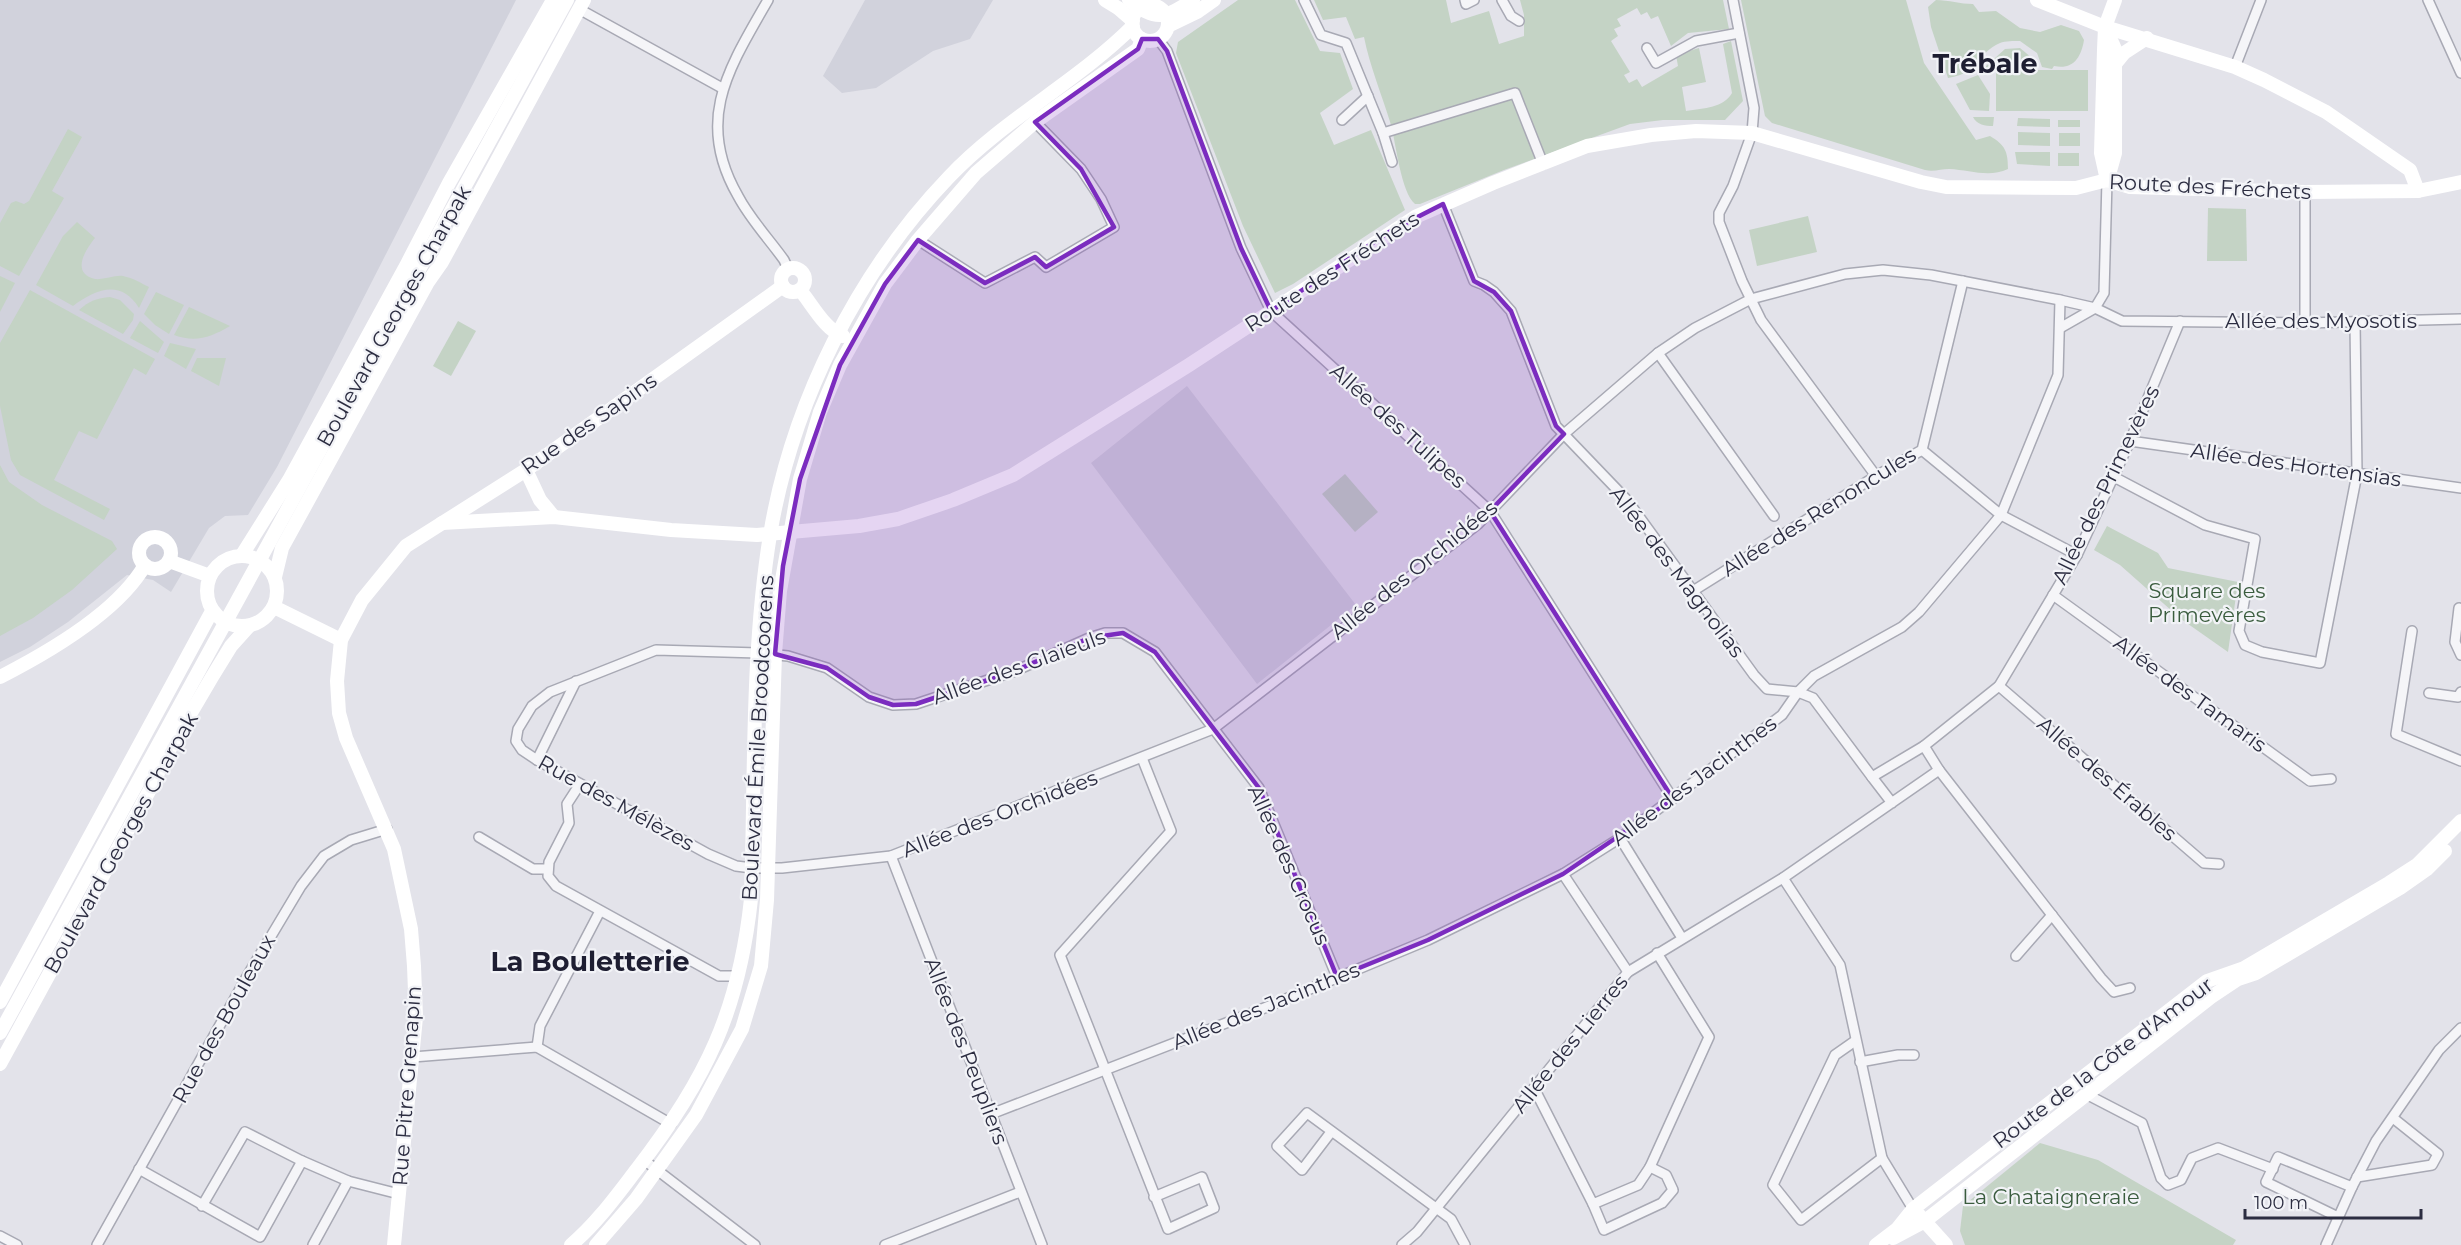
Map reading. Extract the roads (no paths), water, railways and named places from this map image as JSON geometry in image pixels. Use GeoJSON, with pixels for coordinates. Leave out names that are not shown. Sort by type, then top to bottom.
{"type":"FeatureCollection","features":[{"type":"Feature","properties":{"kind":"street","name":"Boulevard Georges Charpak"},"geometry":{"type":"LineString","coordinates":[[243,555],[289,480],[449,183],[553,0]]}},
{"type":"Feature","properties":{"kind":"street","name":"Boulevard Georges Charpak"},"geometry":{"type":"LineString","coordinates":[[0,1033],[567,0]]}},
{"type":"Feature","properties":{"kind":"street"},"geometry":{"type":"LineString","coordinates":[[768,0],[722,88],[716,129],[723,167],[738,198],[784,260],[788,269]]}},
{"type":"Feature","properties":{"kind":"street"},"geometry":{"type":"LineString","coordinates":[[1105,0],[1118,8],[1146,12],[1193,0]]}},
{"type":"Feature","properties":{"kind":"street","name":"Boulevard Émile Broodcoorens"},"geometry":{"type":"LineString","coordinates":[[572,1245],[586,1232],[671,1124],[707,1064],[726,1020],[747,939],[758,653],[771,532],[789,457],[808,401],[837,334],[898,237],[948,177],[993,136],[1113,46],[1146,12],[1173,0]]}},
{"type":"Feature","properties":{"kind":"street","name":"Boulevard Émile Broodcoorens"},"geometry":{"type":"LineString","coordinates":[[1146,12],[1197,12],[1214,0]]}},
{"type":"Feature","properties":{"kind":"street"},"geometry":{"type":"LineString","coordinates":[[1304,0],[1321,35],[1346,43],[1383,133],[1392,162]]}},
{"type":"Feature","properties":{"kind":"street"},"geometry":{"type":"LineString","coordinates":[[1465,0],[1467,4],[1474,0]]}},
{"type":"Feature","properties":{"kind":"street"},"geometry":{"type":"LineString","coordinates":[[1502,0],[1511,16],[1519,21]]}},
{"type":"Feature","properties":{"kind":"street"},"geometry":{"type":"LineString","coordinates":[[1733,0],[1754,108],[1752,133],[1733,186],[1719,213],[1723,232],[1761,320],[1876,476]]}},
{"type":"Feature","properties":{"kind":"street"},"geometry":{"type":"LineString","coordinates":[[2037,0],[2105,27],[2147,38],[2235,67],[2264,80],[2336,119],[2410,170],[2418,191]]}},
{"type":"Feature","properties":{"kind":"street"},"geometry":{"type":"LineString","coordinates":[[2060,328],[2095,308],[2104,293],[2107,180],[2101,153],[2105,27],[2115,0]]}},
{"type":"Feature","properties":{"kind":"street"},"geometry":{"type":"LineString","coordinates":[[2235,67],[2261,0]]}},
{"type":"Feature","properties":{"kind":"street"},"geometry":{"type":"LineString","coordinates":[[2428,0],[2461,73]]}},
{"type":"Feature","properties":{"kind":"street","name":"Boulevard Georges Charpak"},"geometry":{"type":"LineString","coordinates":[[0,1064],[104,876],[165,757],[231,646],[249,626],[268,616],[274,607],[278,597],[275,577],[282,548],[428,282],[442,261],[581,4]]}},
{"type":"Feature","properties":{"kind":"street"},"geometry":{"type":"LineString","coordinates":[[581,4],[722,88]]}},
{"type":"Feature","properties":{"kind":"street"},"geometry":{"type":"LineString","coordinates":[[1146,12],[1162,36],[1153,41],[1142,39],[1146,12]]}},
{"type":"Feature","properties":{"kind":"street"},"geometry":{"type":"LineString","coordinates":[[2105,27],[2115,49],[2115,153],[2107,180]]}},
{"type":"Feature","properties":{"kind":"street"},"geometry":{"type":"LineString","coordinates":[[1647,48],[1656,63],[1696,41],[1739,33]]}},
{"type":"Feature","properties":{"kind":"street"},"geometry":{"type":"LineString","coordinates":[[2115,64],[2124,53],[2147,38]]}},
{"type":"Feature","properties":{"kind":"street","name":"Boulevard Émile Broodcoorens"},"geometry":{"type":"LineString","coordinates":[[596,1245],[658,1170],[696,1115],[742,1029],[760,966],[768,868],[775,654],[780,591],[800,479],[820,412],[853,339],[885,284],[918,240],[976,173],[1035,122],[1138,49],[1142,39]]}},
{"type":"Feature","properties":{"kind":"street","name":"Allée des Tulipes"},"geometry":{"type":"LineString","coordinates":[[1158,39],[1167,51],[1241,249],[1272,311],[1490,511],[1673,799]]}},
{"type":"Feature","properties":{"kind":"street"},"geometry":{"type":"LineString","coordinates":[[1383,133],[1515,93],[1543,164]]}},
{"type":"Feature","properties":{"kind":"street"},"geometry":{"type":"LineString","coordinates":[[1342,120],[1368,96]]}},
{"type":"Feature","properties":{"kind":"street"},"geometry":{"type":"LineString","coordinates":[[918,240],[985,283],[1035,257],[1046,267],[1114,227],[1101,199],[1081,169],[1035,122]]}},
{"type":"Feature","properties":{"kind":"street","name":"Route des Fréchets"},"geometry":{"type":"LineString","coordinates":[[442,524],[555,517],[671,530],[757,535],[859,526],[898,519],[1013,475],[1272,311],[1392,230],[1443,204],[1587,146],[1651,135],[1696,131],[1752,133],[1921,182],[1946,187],[2076,188],[2107,180],[2130,188],[2305,192],[2418,191],[2461,182]]}},
{"type":"Feature","properties":{"kind":"street"},"geometry":{"type":"LineString","coordinates":[[2305,192],[2305,323]]}},
{"type":"Feature","properties":{"kind":"street","name":"Allée des Magnolias"},"geometry":{"type":"LineString","coordinates":[[1443,204],[1474,281],[1494,292],[1511,311],[1556,426],[1627,500],[1767,689],[1798,692]]}},
{"type":"Feature","properties":{"kind":"street"},"geometry":{"type":"LineString","coordinates":[[795,268],[805,275],[805,283],[800,290],[789,291],[783,286],[782,275],[788,269],[795,268]]}},
{"type":"Feature","properties":{"kind":"street","name":"Allée des Orchidées"},"geometry":{"type":"LineString","coordinates":[[748,868],[891,856],[1213,729],[1478,524],[1564,434],[1658,353],[1695,328],[1751,299],[1845,274],[1883,270],[1931,275],[2095,308]]}},
{"type":"Feature","properties":{"kind":"street","name":"Allée des Renoncules"},"geometry":{"type":"LineString","coordinates":[[1694,591],[1876,476],[1922,450],[1963,281]]}},
{"type":"Feature","properties":{"kind":"street","name":"Rue des Sapins"},"geometry":{"type":"LineString","coordinates":[[394,560],[406,546],[526,470],[783,286]]}},
{"type":"Feature","properties":{"kind":"street"},"geometry":{"type":"LineString","coordinates":[[800,290],[837,334],[853,339]]}},
{"type":"Feature","properties":{"kind":"street","name":"Allée des Jacinthes"},"geometry":{"type":"LineString","coordinates":[[991,1114],[1257,1011],[1428,940],[1563,874],[1620,838],[1782,715],[1798,692],[1814,676],[1902,627],[2001,515],[2058,375],[2060,300]]}},
{"type":"Feature","properties":{"kind":"street"},"geometry":{"type":"LineString","coordinates":[[2095,308],[2122,321],[2180,321]]}},
{"type":"Feature","properties":{"kind":"street","name":"Allée des Myosotis"},"geometry":{"type":"LineString","coordinates":[[2180,321],[2305,323],[2461,319]]}},
{"type":"Feature","properties":{"kind":"street","name":"Allée des Primevères"},"geometry":{"type":"LineString","coordinates":[[1872,777],[1924,746],[1999,686],[2077,555],[2130,441],[2180,321]]}},
{"type":"Feature","properties":{"kind":"street"},"geometry":{"type":"LineString","coordinates":[[2114,477],[2205,525],[2255,538],[2239,631],[2246,645],[2262,652],[2320,663],[2357,474],[2355,322]]}},
{"type":"Feature","properties":{"kind":"street"},"geometry":{"type":"LineString","coordinates":[[1658,353],[1774,516]]}},
{"type":"Feature","properties":{"kind":"street","name":"Allée des Hortensias"},"geometry":{"type":"LineString","coordinates":[[2130,441],[2461,488]]}},
{"type":"Feature","properties":{"kind":"street"},"geometry":{"type":"LineString","coordinates":[[1922,450],[2001,515],[2077,555]]}},
{"type":"Feature","properties":{"kind":"street"},"geometry":{"type":"LineString","coordinates":[[526,470],[540,500],[555,517]]}},
{"type":"Feature","properties":{"kind":"street"},"geometry":{"type":"LineString","coordinates":[[472,504],[481,521]]}},
{"type":"Feature","properties":{"kind":"street"},"geometry":{"type":"LineString","coordinates":[[152,538],[161,538],[171,550],[170,561],[158,569],[145,566],[141,562],[139,552],[143,543],[152,538]]}},
{"type":"Feature","properties":{"kind":"street"},"geometry":{"type":"LineString","coordinates":[[249,626],[223,626],[212,610],[208,599],[207,588],[210,576],[223,561],[243,555],[260,560],[269,567],[275,577]]}},
{"type":"Feature","properties":{"kind":"street","name":"Rue Pitre Grenapin"},"geometry":{"type":"LineString","coordinates":[[394,560],[362,600],[341,640],[337,681],[339,713],[346,738],[394,849],[411,929],[416,1017],[394,1245]]}},
{"type":"Feature","properties":{"kind":"street"},"geometry":{"type":"LineString","coordinates":[[170,561],[210,576]]}},
{"type":"Feature","properties":{"kind":"street"},"geometry":{"type":"LineString","coordinates":[[0,677],[37,658],[102,612],[139,576],[145,566]]}},
{"type":"Feature","properties":{"kind":"street","name":"Allée des Tamaris"},"geometry":{"type":"LineString","coordinates":[[2053,595],[2310,781],[2331,779]]}},
{"type":"Feature","properties":{"kind":"street"},"geometry":{"type":"LineString","coordinates":[[274,607],[341,640]]}},
{"type":"Feature","properties":{"kind":"street"},"geometry":{"type":"LineString","coordinates":[[2459,608],[2455,642],[2461,655]]}},
{"type":"Feature","properties":{"kind":"street","name":"Boulevard Georges Charpak"},"geometry":{"type":"LineString","coordinates":[[0,1002],[212,610]]}},
{"type":"Feature","properties":{"kind":"street"},"geometry":{"type":"LineString","coordinates":[[2412,631],[2396,734],[2461,761]]}},
{"type":"Feature","properties":{"kind":"street","name":"Allée des Glaïeuls"},"geometry":{"type":"LineString","coordinates":[[758,653],[775,654],[827,668],[869,697],[893,705],[916,704],[1015,671],[1089,638],[1105,633],[1123,633],[1155,651],[1213,729]]}},
{"type":"Feature","properties":{"kind":"street","name":"Rue des Mélèzes"},"geometry":{"type":"LineString","coordinates":[[748,868],[708,854],[580,784],[522,750],[516,741],[518,729],[532,706],[550,692],[656,650],[758,653]]}},
{"type":"Feature","properties":{"kind":"street"},"geometry":{"type":"LineString","coordinates":[[537,760],[576,681]]}},
{"type":"Feature","properties":{"kind":"street","name":"Allée des Érables"},"geometry":{"type":"LineString","coordinates":[[1999,686],[2204,862],[2219,864]]}},
{"type":"Feature","properties":{"kind":"street"},"geometry":{"type":"LineString","coordinates":[[1798,692],[1813,698],[1892,802]]}},
{"type":"Feature","properties":{"kind":"street"},"geometry":{"type":"LineString","coordinates":[[2429,693],[2458,697],[2461,692]]}},
{"type":"Feature","properties":{"kind":"street","name":"Allée des Crocus"},"geometry":{"type":"LineString","coordinates":[[1213,729],[1260,788],[1337,977]]}},
{"type":"Feature","properties":{"kind":"street"},"geometry":{"type":"LineString","coordinates":[[1924,746],[1938,770],[2114,992],[2130,988]]}},
{"type":"Feature","properties":{"kind":"street"},"geometry":{"type":"LineString","coordinates":[[1142,758],[1171,831],[1060,955],[1107,1069],[1154,1197],[1168,1229],[1215,1208],[1202,1177],[1154,1197]]}},
{"type":"Feature","properties":{"kind":"street","name":"Allée des Lierres"},"geometry":{"type":"LineString","coordinates":[[1402,1245],[1417,1232],[1628,972],[1657,952],[1783,878],[1938,770]]}},
{"type":"Feature","properties":{"kind":"street"},"geometry":{"type":"LineString","coordinates":[[580,784],[567,804],[569,823],[549,862],[548,876],[556,886],[719,975],[738,976]]}},
{"type":"Feature","properties":{"kind":"street","name":"Route de la Côte d'Amour"},"geometry":{"type":"LineString","coordinates":[[1876,1245],[1897,1229],[1913,1209],[2207,981],[2244,968],[2389,883],[2417,865],[2461,821]]}},
{"type":"Feature","properties":{"kind":"street","name":"Rue des Bouleaux"},"geometry":{"type":"LineString","coordinates":[[97,1245],[301,886],[324,856],[351,840],[387,829]]}},
{"type":"Feature","properties":{"kind":"street","name":"Route de la Côte d'Amour"},"geometry":{"type":"LineString","coordinates":[[1884,1245],[1900,1233],[1925,1221],[2230,984],[2256,973],[2400,888],[2427,869],[2461,834]]}},
{"type":"Feature","properties":{"kind":"street"},"geometry":{"type":"LineString","coordinates":[[479,837],[533,869],[548,869]]}},
{"type":"Feature","properties":{"kind":"street"},"geometry":{"type":"LineString","coordinates":[[1620,838],[1682,938]]}},
{"type":"Feature","properties":{"kind":"street","name":"Allée des Peupliers"},"geometry":{"type":"LineString","coordinates":[[891,856],[1042,1245]]}},
{"type":"Feature","properties":{"kind":"street"},"geometry":{"type":"LineString","coordinates":[[1563,874],[1628,972]]}},
{"type":"Feature","properties":{"kind":"street"},"geometry":{"type":"LineString","coordinates":[[1783,878],[1840,965],[1882,1158],[1913,1209],[1946,1245]]}},
{"type":"Feature","properties":{"kind":"street"},"geometry":{"type":"LineString","coordinates":[[537,1047],[540,1026],[600,911]]}},
{"type":"Feature","properties":{"kind":"street"},"geometry":{"type":"LineString","coordinates":[[2016,956],[2052,915]]}},
{"type":"Feature","properties":{"kind":"street"},"geometry":{"type":"LineString","coordinates":[[1593,1204],[1638,1185],[1650,1167],[1709,1037],[1657,952]]}},
{"type":"Feature","properties":{"kind":"street"},"geometry":{"type":"LineString","coordinates":[[2326,1245],[2376,1141],[2439,1050],[2461,1028]]}},
{"type":"Feature","properties":{"kind":"street"},"geometry":{"type":"LineString","coordinates":[[1855,1041],[1835,1055],[1773,1185],[1801,1220],[1882,1158]]}},
{"type":"Feature","properties":{"kind":"street"},"geometry":{"type":"LineString","coordinates":[[413,1057],[537,1047],[671,1124]]}},
{"type":"Feature","properties":{"kind":"street"},"geometry":{"type":"LineString","coordinates":[[1860,1062],[1898,1055],[1914,1055]]}},
{"type":"Feature","properties":{"kind":"street"},"geometry":{"type":"LineString","coordinates":[[1534,1088],[1604,1230],[1662,1203],[1673,1190],[1666,1175],[1650,1167]]}},
{"type":"Feature","properties":{"kind":"street"},"geometry":{"type":"LineString","coordinates":[[2086,1094],[2142,1123],[2162,1178],[2168,1185],[2181,1180],[2192,1158],[2218,1148],[2272,1169]]}},
{"type":"Feature","properties":{"kind":"street"},"geometry":{"type":"LineString","coordinates":[[1331,1132],[1302,1170],[1277,1146],[1306,1113],[1451,1219],[1464,1245]]}},
{"type":"Feature","properties":{"kind":"street"},"geometry":{"type":"LineString","coordinates":[[2357,1177],[2432,1165],[2438,1154],[2393,1118]]}},
{"type":"Feature","properties":{"kind":"street"},"geometry":{"type":"LineString","coordinates":[[202,1206],[244,1132],[348,1181],[399,1194]]}},
{"type":"Feature","properties":{"kind":"street"},"geometry":{"type":"LineString","coordinates":[[2338,1217],[2266,1182],[2272,1169],[2278,1157],[2352,1187]]}},
{"type":"Feature","properties":{"kind":"street"},"geometry":{"type":"LineString","coordinates":[[644,1160],[755,1245]]}},
{"type":"Feature","properties":{"kind":"street"},"geometry":{"type":"LineString","coordinates":[[139,1169],[260,1237],[302,1161]]}},
{"type":"Feature","properties":{"kind":"street"},"geometry":{"type":"LineString","coordinates":[[313,1245],[348,1181]]}},
{"type":"Feature","properties":{"kind":"street"},"geometry":{"type":"LineString","coordinates":[[885,1245],[1020,1192]]}},
{"type":"Feature","properties":{"kind":"street"},"geometry":{"type":"LineString","coordinates":[[0,1236],[17,1245]]}},
{"type":"Feature","properties":{"kind":"district","name":"Trébale"},"geometry":{"type":"Point","coordinates":[1985,64]}},
{"type":"Feature","properties":{"kind":"district","name":"La Bouletterie"},"geometry":{"type":"Point","coordinates":[590,962]}},
{"type":"Feature","properties":{"kind":"park label","name":"Square des Primevères"},"geometry":{"type":"Point","coordinates":[2207,603]}},
{"type":"Feature","properties":{"kind":"park label","name":"La Chataigneraie"},"geometry":{"type":"Point","coordinates":[2051,1197]}}]}
